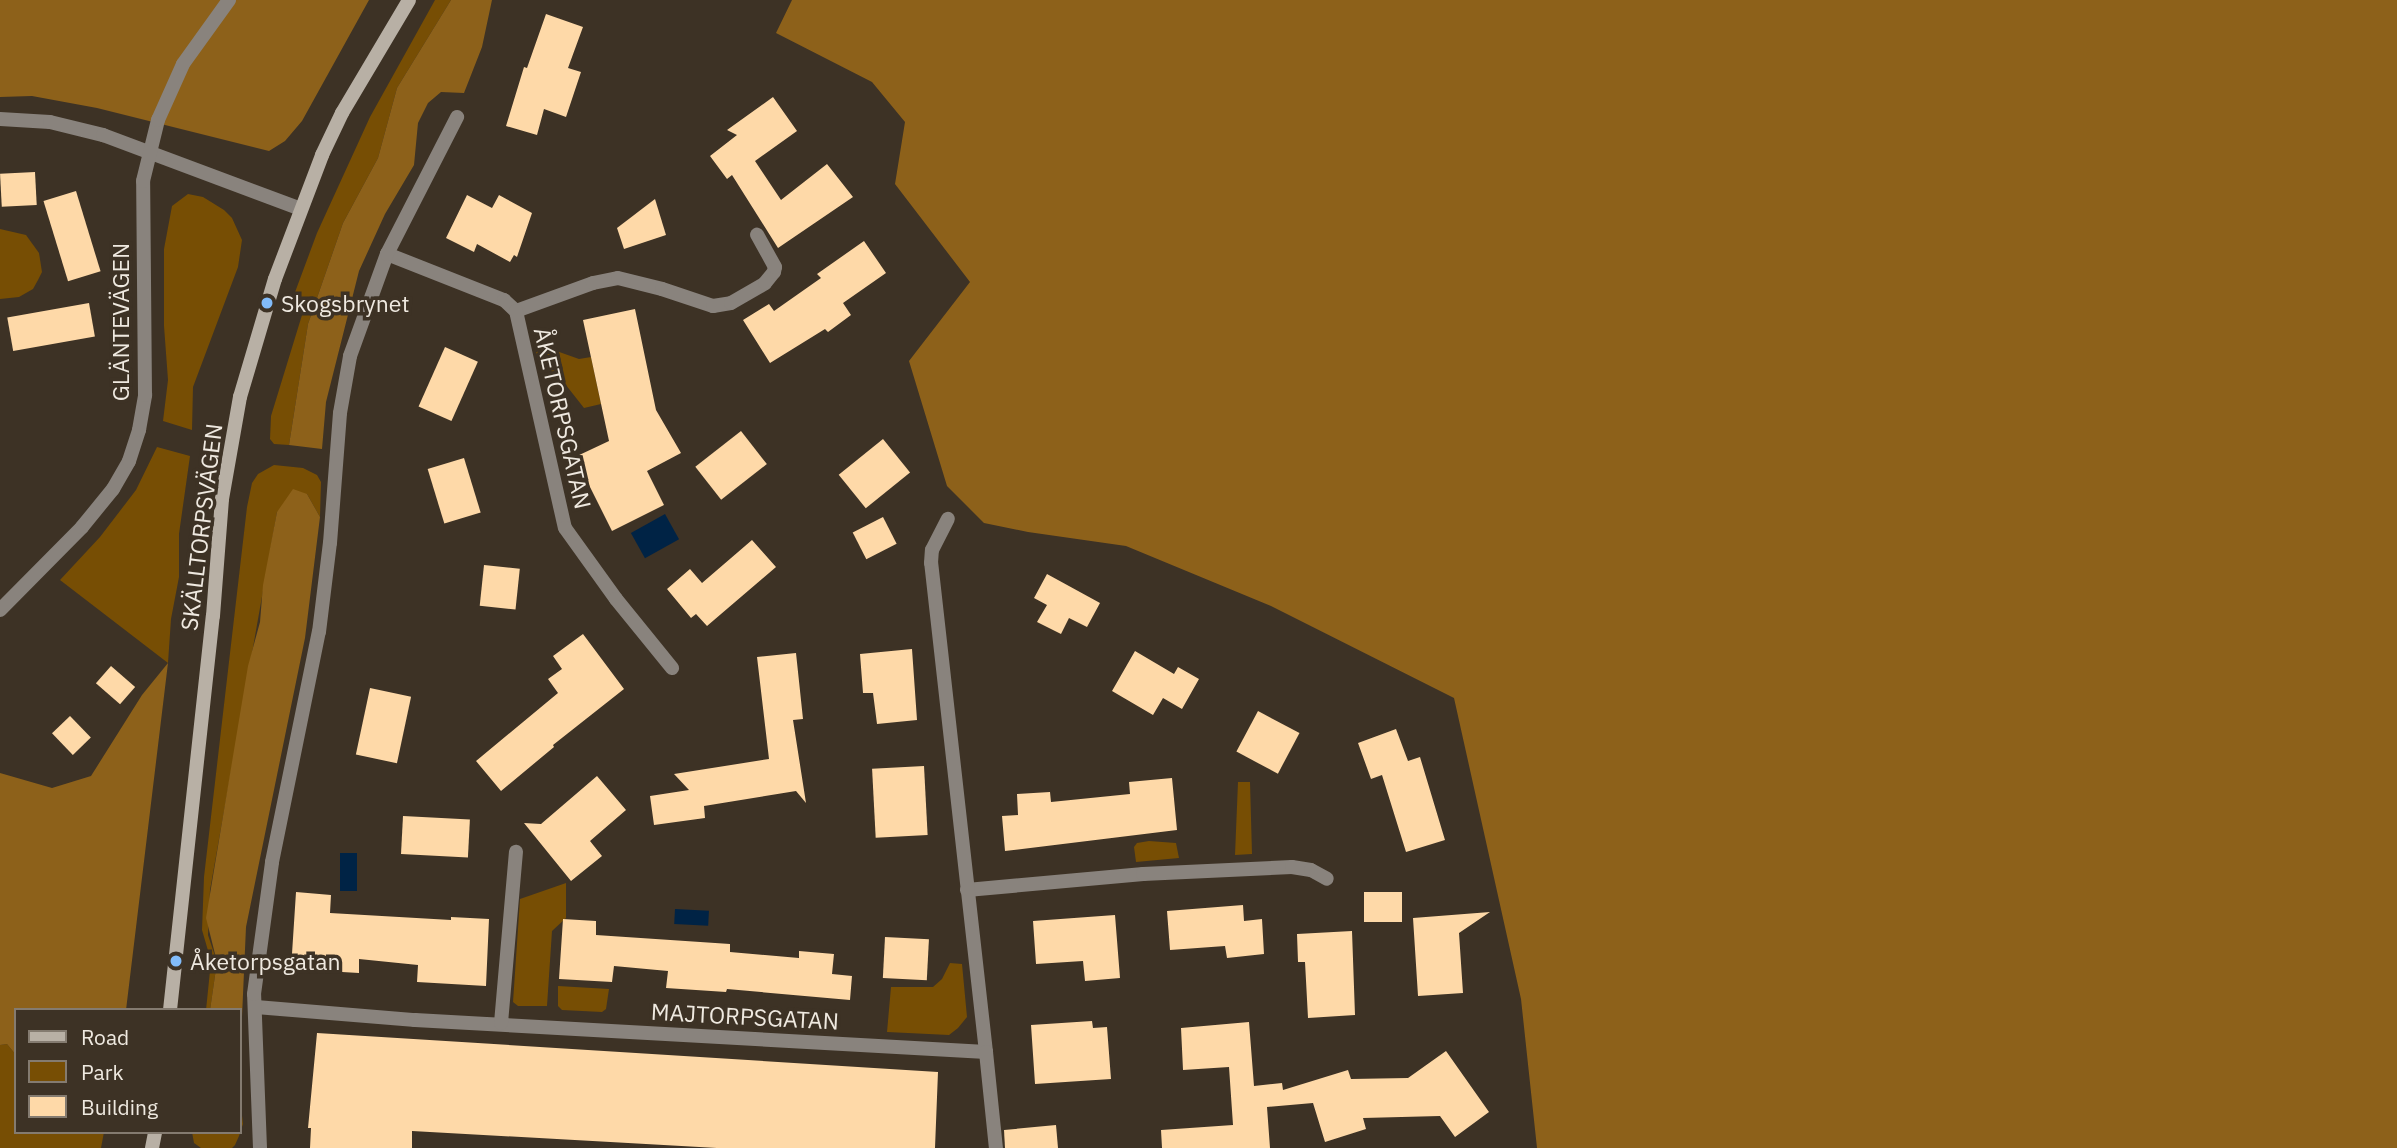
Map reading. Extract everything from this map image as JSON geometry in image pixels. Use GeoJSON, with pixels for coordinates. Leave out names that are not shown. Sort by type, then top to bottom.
{"type":"FeatureCollection","features":[{"type":"Feature","properties":{"kind":"street","name":"GLÄNTEVÄGEN"},"geometry":{"type":"LineString","coordinates":[[0,610],[82,527],[113,489],[129,461],[139,430],[145,395],[142,208],[150,152],[158,120],[183,64],[229,0]]}},
{"type":"Feature","properties":{"kind":"street","name":"SKÄLLTORPSVÄGEN"},"geometry":{"type":"LineString","coordinates":[[170,1008],[224,486],[240,397],[275,279],[341,113],[409,0]]}},
{"type":"Feature","properties":{"kind":"street"},"geometry":{"type":"LineString","coordinates":[[261,1148],[254,994],[272,862],[319,632],[330,543],[340,413],[350,356],[387,254],[457,117]]}},
{"type":"Feature","properties":{"kind":"street"},"geometry":{"type":"LineString","coordinates":[[0,119],[50,122],[103,135],[302,209]]}},
{"type":"Feature","properties":{"kind":"street","name":"ÅKETORPSGATAN"},"geometry":{"type":"LineString","coordinates":[[516,311],[593,283],[618,278],[713,306],[731,303],[765,283],[775,270],[757,235]]}},
{"type":"Feature","properties":{"kind":"street","name":"ÅKETORPSGATAN"},"geometry":{"type":"LineString","coordinates":[[387,254],[504,300],[516,311],[565,528],[616,599],[672,668]]}},
{"type":"Feature","properties":{"kind":"street"},"geometry":{"type":"LineString","coordinates":[[948,519],[932,550],[931,563],[996,1148]]}},
{"type":"Feature","properties":{"kind":"street"},"geometry":{"type":"LineString","coordinates":[[501,1023],[516,852]]}},
{"type":"Feature","properties":{"kind":"street"},"geometry":{"type":"LineString","coordinates":[[967,890],[1143,874],[1292,867],[1311,870],[1327,879]]}},
{"type":"Feature","properties":{"kind":"street","name":"MAJTORPSGATAN"},"geometry":{"type":"LineString","coordinates":[[256,1007],[415,1020],[986,1052]]}},
{"type":"Feature","properties":{"kind":"green space"},"geometry":{"type":"Polygon","coordinates":[[[435,0],[451,0],[397,88],[378,158],[343,223],[308,324],[289,445],[274,444],[270,439],[271,416],[302,315],[291,303],[317,233],[370,117],[435,0]]]}},
{"type":"Feature","properties":{"kind":"green space"},"geometry":{"type":"Polygon","coordinates":[[[188,194],[203,197],[224,210],[232,218],[242,240],[238,267],[193,387],[192,430],[163,421],[168,380],[164,326],[164,249],[172,206],[188,194]]]}},
{"type":"Feature","properties":{"kind":"green space"},"geometry":{"type":"Polygon","coordinates":[[[0,229],[26,235],[39,253],[42,272],[33,289],[19,297],[0,299],[0,229]]]}},
{"type":"Feature","properties":{"kind":"green space"},"geometry":{"type":"Polygon","coordinates":[[[534,343],[579,359],[591,357],[601,404],[584,408],[558,375],[539,364],[534,343]]]}},
{"type":"Feature","properties":{"kind":"green space"},"geometry":{"type":"Polygon","coordinates":[[[157,447],[190,456],[179,534],[179,577],[171,619],[168,663],[60,580],[100,537],[136,490],[157,447]]]}},
{"type":"Feature","properties":{"kind":"green space"},"geometry":{"type":"Polygon","coordinates":[[[274,465],[303,468],[317,475],[321,482],[320,517],[307,494],[277,512],[210,890],[208,935],[217,962],[210,1008],[206,1008],[211,961],[202,930],[204,877],[247,507],[252,483],[258,474],[274,465]]]}},
{"type":"Feature","properties":{"kind":"green space"},"geometry":{"type":"Polygon","coordinates":[[[1238,782],[1250,782],[1252,854],[1235,855],[1238,782]]]}},
{"type":"Feature","properties":{"kind":"green space"},"geometry":{"type":"Polygon","coordinates":[[[1137,843],[1176,843],[1179,858],[1136,862],[1134,847],[1137,843]]]}},
{"type":"Feature","properties":{"kind":"green space"},"geometry":{"type":"Polygon","coordinates":[[[566,883],[566,918],[552,931],[547,1006],[518,1006],[513,1002],[520,899],[566,883]]]}},
{"type":"Feature","properties":{"kind":"green space"},"geometry":{"type":"Polygon","coordinates":[[[950,963],[962,964],[967,1017],[958,1028],[949,1035],[887,1032],[891,987],[933,987],[942,979],[950,963]]]}},
{"type":"Feature","properties":{"kind":"green space"},"geometry":{"type":"Polygon","coordinates":[[[558,986],[609,989],[606,1009],[602,1012],[562,1010],[558,1006],[558,986]]]}},
{"type":"Feature","properties":{"kind":"green space"},"geometry":{"type":"Polygon","coordinates":[[[7,1044],[14,1053],[14,1134],[104,1134],[101,1148],[0,1148],[0,1045],[7,1044]]]}},
{"type":"Feature","properties":{"kind":"green space"},"geometry":{"type":"Polygon","coordinates":[[[192,1134],[240,1134],[232,1148],[201,1148],[194,1143],[192,1134]]]}},
{"type":"Feature","properties":{"kind":"shaded area"},"geometry":{"type":"Polygon","coordinates":[[[0,0],[369,0],[302,121],[285,141],[269,151],[97,108],[32,96],[0,97],[0,0]]]}},
{"type":"Feature","properties":{"kind":"shaded area"},"geometry":{"type":"Polygon","coordinates":[[[451,0],[492,0],[482,47],[464,93],[441,92],[428,103],[418,123],[414,165],[385,214],[359,271],[326,402],[322,449],[289,445],[308,324],[343,223],[378,158],[397,88],[451,0]]]}},
{"type":"Feature","properties":{"kind":"shaded area"},"geometry":{"type":"Polygon","coordinates":[[[792,0],[2397,0],[2397,1148],[1537,1148],[1521,999],[1454,698],[1271,606],[1126,546],[984,523],[947,486],[909,361],[970,282],[895,184],[905,122],[872,82],[776,33],[792,0]]]}},
{"type":"Feature","properties":{"kind":"shaded area"},"geometry":{"type":"Polygon","coordinates":[[[293,489],[307,494],[320,517],[305,638],[246,927],[242,1017],[242,1008],[210,1008],[217,962],[206,918],[248,666],[260,622],[263,585],[277,512],[293,489]]]}},
{"type":"Feature","properties":{"kind":"shaded area"},"geometry":{"type":"Polygon","coordinates":[[[168,663],[126,1008],[14,1008],[14,1053],[7,1044],[0,1045],[0,773],[52,788],[91,776],[142,695],[168,663]]]}},
{"type":"Feature","properties":{"kind":"water"},"geometry":{"type":"Polygon","coordinates":[[[665,514],[679,539],[645,558],[631,533],[665,514]]]}},
{"type":"Feature","properties":{"kind":"water"},"geometry":{"type":"Polygon","coordinates":[[[340,853],[357,853],[357,891],[340,891],[340,853]]]}},
{"type":"Feature","properties":{"kind":"water"},"geometry":{"type":"Polygon","coordinates":[[[675,909],[709,911],[708,926],[674,924],[675,909]]]}},
{"type":"Feature","properties":{"kind":"building"},"geometry":{"type":"Polygon","coordinates":[[[546,14],[583,27],[568,68],[581,72],[566,117],[544,109],[537,135],[506,126],[524,67],[527,68],[546,14]]]}},
{"type":"Feature","properties":{"kind":"building"},"geometry":{"type":"Polygon","coordinates":[[[773,97],[797,131],[755,161],[781,200],[827,164],[853,197],[778,248],[732,175],[727,179],[710,156],[737,135],[727,130],[773,97]]]}},
{"type":"Feature","properties":{"kind":"building"},"geometry":{"type":"Polygon","coordinates":[[[35,172],[37,205],[2,207],[0,174],[35,172]]]}},
{"type":"Feature","properties":{"kind":"building"},"geometry":{"type":"Polygon","coordinates":[[[76,191],[101,271],[68,281],[43,201],[76,191]]]}},
{"type":"Feature","properties":{"kind":"building"},"geometry":{"type":"Polygon","coordinates":[[[467,195],[492,208],[499,195],[532,213],[517,257],[514,255],[510,262],[477,244],[474,252],[446,238],[467,195]]]}},
{"type":"Feature","properties":{"kind":"building"},"geometry":{"type":"Polygon","coordinates":[[[655,199],[666,235],[624,249],[617,228],[655,199]]]}},
{"type":"Feature","properties":{"kind":"building"},"geometry":{"type":"Polygon","coordinates":[[[864,241],[886,273],[843,303],[851,315],[828,332],[825,329],[770,363],[743,320],[769,304],[774,311],[821,278],[817,274],[864,241]]]}},
{"type":"Feature","properties":{"kind":"building"},"geometry":{"type":"Polygon","coordinates":[[[89,303],[95,336],[13,351],[7,317],[89,303]]]}},
{"type":"Feature","properties":{"kind":"building"},"geometry":{"type":"Polygon","coordinates":[[[635,309],[656,410],[681,453],[647,471],[664,505],[612,531],[575,457],[609,441],[583,320],[635,309]]]}},
{"type":"Feature","properties":{"kind":"building"},"geometry":{"type":"Polygon","coordinates":[[[445,347],[478,362],[451,421],[419,406],[445,347]]]}},
{"type":"Feature","properties":{"kind":"building"},"geometry":{"type":"Polygon","coordinates":[[[741,431],[767,464],[721,500],[695,467],[741,431]]]}},
{"type":"Feature","properties":{"kind":"building"},"geometry":{"type":"Polygon","coordinates":[[[883,439],[910,472],[866,508],[839,475],[883,439]]]}},
{"type":"Feature","properties":{"kind":"building"},"geometry":{"type":"Polygon","coordinates":[[[464,458],[481,513],[444,524],[428,469],[464,458]]]}},
{"type":"Feature","properties":{"kind":"building"},"geometry":{"type":"Polygon","coordinates":[[[883,517],[897,544],[866,559],[853,532],[883,517]]]}},
{"type":"Feature","properties":{"kind":"building"},"geometry":{"type":"Polygon","coordinates":[[[752,540],[776,567],[707,626],[696,614],[691,618],[667,589],[690,569],[702,583],[752,540]]]}},
{"type":"Feature","properties":{"kind":"building"},"geometry":{"type":"Polygon","coordinates":[[[484,565],[520,569],[516,610],[480,606],[484,565]]]}},
{"type":"Feature","properties":{"kind":"building"},"geometry":{"type":"Polygon","coordinates":[[[1047,574],[1100,603],[1087,627],[1069,618],[1061,634],[1037,622],[1047,605],[1034,598],[1047,574]]]}},
{"type":"Feature","properties":{"kind":"building"},"geometry":{"type":"Polygon","coordinates":[[[583,634],[624,689],[553,745],[554,747],[501,791],[476,761],[558,693],[548,679],[562,669],[553,656],[583,634]]]}},
{"type":"Feature","properties":{"kind":"building"},"geometry":{"type":"Polygon","coordinates":[[[912,649],[917,720],[877,724],[873,693],[863,693],[860,654],[912,649]]]}},
{"type":"Feature","properties":{"kind":"building"},"geometry":{"type":"Polygon","coordinates":[[[1135,651],[1174,674],[1178,667],[1199,679],[1182,709],[1163,698],[1153,715],[1112,691],[1135,651]]]}},
{"type":"Feature","properties":{"kind":"building"},"geometry":{"type":"Polygon","coordinates":[[[796,653],[803,719],[793,720],[806,803],[796,791],[704,806],[705,818],[654,825],[650,796],[689,790],[674,774],[769,759],[757,657],[796,653]]]}},
{"type":"Feature","properties":{"kind":"building"},"geometry":{"type":"Polygon","coordinates":[[[111,666],[135,687],[120,704],[96,683],[111,666]]]}},
{"type":"Feature","properties":{"kind":"building"},"geometry":{"type":"Polygon","coordinates":[[[370,688],[411,697],[397,763],[356,755],[370,688]]]}},
{"type":"Feature","properties":{"kind":"building"},"geometry":{"type":"Polygon","coordinates":[[[1258,711],[1299,733],[1278,774],[1236,752],[1258,711]]]}},
{"type":"Feature","properties":{"kind":"building"},"geometry":{"type":"Polygon","coordinates":[[[70,716],[91,738],[73,755],[52,733],[70,716]]]}},
{"type":"Feature","properties":{"kind":"building"},"geometry":{"type":"Polygon","coordinates":[[[1396,729],[1408,761],[1420,757],[1445,840],[1406,852],[1382,775],[1371,779],[1358,743],[1396,729]]]}},
{"type":"Feature","properties":{"kind":"building"},"geometry":{"type":"Polygon","coordinates":[[[924,766],[928,835],[876,838],[872,769],[924,766]]]}},
{"type":"Feature","properties":{"kind":"building"},"geometry":{"type":"Polygon","coordinates":[[[597,776],[626,810],[590,841],[602,856],[571,881],[524,823],[541,824],[597,776]]]}},
{"type":"Feature","properties":{"kind":"building"},"geometry":{"type":"Polygon","coordinates":[[[1172,778],[1177,830],[1005,851],[1002,816],[1018,815],[1017,794],[1050,792],[1051,802],[1130,794],[1129,782],[1172,778]]]}},
{"type":"Feature","properties":{"kind":"building"},"geometry":{"type":"Polygon","coordinates":[[[403,816],[470,820],[468,857],[401,854],[403,816]]]}},
{"type":"Feature","properties":{"kind":"building"},"geometry":{"type":"Polygon","coordinates":[[[296,892],[331,895],[330,913],[451,920],[451,917],[489,919],[486,986],[417,982],[418,965],[359,959],[359,973],[291,969],[296,892]]]}},
{"type":"Feature","properties":{"kind":"building"},"geometry":{"type":"Polygon","coordinates":[[[1364,892],[1402,892],[1402,922],[1364,922],[1364,892]]]}},
{"type":"Feature","properties":{"kind":"building"},"geometry":{"type":"Polygon","coordinates":[[[1243,905],[1244,921],[1262,919],[1264,954],[1227,958],[1225,946],[1170,950],[1167,911],[1243,905]]]}},
{"type":"Feature","properties":{"kind":"building"},"geometry":{"type":"Polygon","coordinates":[[[1490,912],[1459,933],[1463,993],[1418,996],[1413,918],[1490,912]]]}},
{"type":"Feature","properties":{"kind":"building"},"geometry":{"type":"Polygon","coordinates":[[[1115,915],[1120,978],[1085,981],[1083,961],[1036,964],[1033,921],[1115,915]]]}},
{"type":"Feature","properties":{"kind":"building"},"geometry":{"type":"Polygon","coordinates":[[[563,919],[596,921],[596,935],[730,944],[730,952],[799,958],[799,951],[834,954],[832,974],[852,976],[850,1000],[727,989],[726,992],[666,988],[668,971],[614,966],[612,982],[559,979],[563,919]]]}},
{"type":"Feature","properties":{"kind":"building"},"geometry":{"type":"Polygon","coordinates":[[[1352,931],[1355,1015],[1308,1018],[1305,962],[1298,962],[1297,934],[1352,931]]]}},
{"type":"Feature","properties":{"kind":"building"},"geometry":{"type":"Polygon","coordinates":[[[885,937],[929,939],[927,980],[883,978],[885,937]]]}},
{"type":"Feature","properties":{"kind":"building"},"geometry":{"type":"Polygon","coordinates":[[[1092,1021],[1093,1028],[1107,1027],[1111,1079],[1035,1084],[1031,1025],[1092,1021]]]}},
{"type":"Feature","properties":{"kind":"building"},"geometry":{"type":"Polygon","coordinates":[[[1249,1022],[1254,1086],[1282,1083],[1283,1090],[1348,1070],[1351,1079],[1408,1078],[1446,1051],[1489,1112],[1455,1137],[1440,1116],[1363,1118],[1366,1129],[1325,1142],[1313,1103],[1267,1107],[1270,1148],[1162,1148],[1161,1130],[1233,1125],[1229,1067],[1183,1070],[1181,1028],[1249,1022]]]}},
{"type":"Feature","properties":{"kind":"building"},"geometry":{"type":"Polygon","coordinates":[[[317,1033],[938,1072],[935,1148],[717,1148],[412,1131],[412,1148],[310,1148],[311,1128],[308,1128],[317,1033]]]}},
{"type":"Feature","properties":{"kind":"building"},"geometry":{"type":"Polygon","coordinates":[[[1056,1125],[1058,1148],[1005,1148],[1004,1130],[1056,1125]]]}},
{"type":"Feature","properties":{"kind":"place","name":"Skogsbrynet"},"geometry":{"type":"Point","coordinates":[267,303]}},
{"type":"Feature","properties":{"kind":"place","name":"Åketorpsgatan"},"geometry":{"type":"Point","coordinates":[176,961]}}]}
